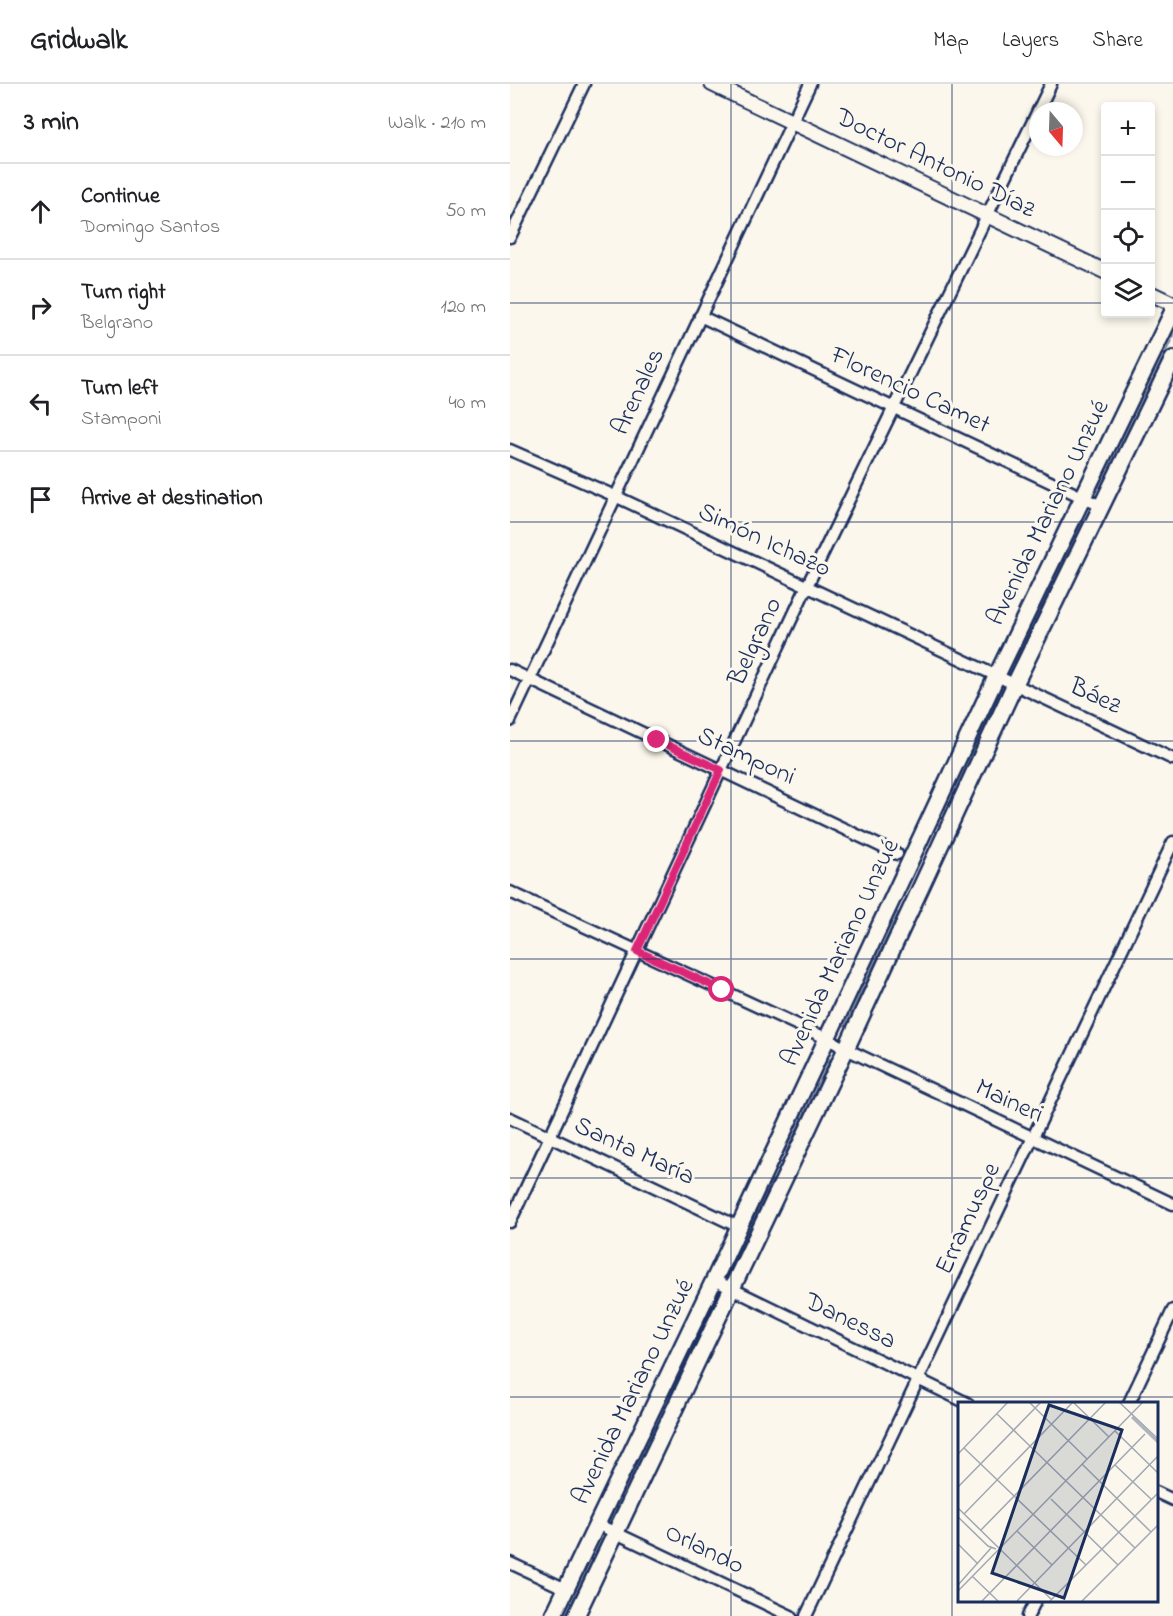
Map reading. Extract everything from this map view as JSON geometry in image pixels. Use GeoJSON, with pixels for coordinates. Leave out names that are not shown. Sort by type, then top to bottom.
{"type":"FeatureCollection","features":[{"type":"Feature","properties":{"kind":"main road","name":"Avenida Mariano Unzué"},"geometry":{"type":"LineString","coordinates":[[553,1616],[828,1039],[997,675],[1173,311]]}},
{"type":"Feature","properties":{"kind":"main road","name":"Avenida Mariano Unzué"},"geometry":{"type":"LineString","coordinates":[[576,1616],[846,1049],[1015,684],[1173,359]]}},
{"type":"Feature","properties":{"kind":"main road"},"geometry":{"type":"LineString","coordinates":[[926,829],[944,838]]}},
{"type":"Feature","properties":{"kind":"main road"},"geometry":{"type":"LineString","coordinates":[[894,896],[913,904]]}},
{"type":"Feature","properties":{"kind":"main road"},"geometry":{"type":"LineString","coordinates":[[769,1163],[789,1170]]}},
{"type":"Feature","properties":{"kind":"street"},"geometry":{"type":"LineString","coordinates":[[510,237],[584,84]]}},
{"type":"Feature","properties":{"kind":"street","name":"Doctor Antonio Díaz"},"geometry":{"type":"LineString","coordinates":[[712,84],[1101,270]]}},
{"type":"Feature","properties":{"kind":"street","name":"Arenales"},"geometry":{"type":"LineString","coordinates":[[510,721],[810,84]]}},
{"type":"Feature","properties":{"kind":"street","name":"Belgrano"},"geometry":{"type":"LineString","coordinates":[[510,1222],[807,586],[1051,84]]}},
{"type":"Feature","properties":{"kind":"street"},"geometry":{"type":"LineString","coordinates":[[1155,295],[1173,304]]}},
{"type":"Feature","properties":{"kind":"street","name":"Florencio Camet"},"geometry":{"type":"LineString","coordinates":[[700,316],[1101,506]]}},
{"type":"Feature","properties":{"kind":"street","name":"Simón Ichazo"},"geometry":{"type":"LineString","coordinates":[[510,450],[615,496],[997,675]]}},
{"type":"Feature","properties":{"kind":"street","name":"Stamponi"},"geometry":{"type":"LineString","coordinates":[[510,670],[897,854]]}},
{"type":"Feature","properties":{"kind":"street","name":"Báez"},"geometry":{"type":"LineString","coordinates":[[997,675],[1173,759]]}},
{"type":"Feature","properties":{"kind":"street","name":"Erramuspe"},"geometry":{"type":"LineString","coordinates":[[806,1616],[1173,842]]}},
{"type":"Feature","properties":{"kind":"street","name":"Maineri"},"geometry":{"type":"LineString","coordinates":[[510,892],[828,1039],[1173,1204]]}},
{"type":"Feature","properties":{"kind":"street","name":"Santa María"},"geometry":{"type":"LineString","coordinates":[[510,1119],[739,1227]]}},
{"type":"Feature","properties":{"kind":"street","name":"Danessa"},"geometry":{"type":"LineString","coordinates":[[714,1280],[965,1402]]}},
{"type":"Feature","properties":{"kind":"street"},"geometry":{"type":"LineString","coordinates":[[1129,1402],[1173,1310]]}},
{"type":"Feature","properties":{"kind":"street"},"geometry":{"type":"LineString","coordinates":[[1158,1493],[1173,1500]]}},
{"type":"Feature","properties":{"kind":"street","name":"Orlando"},"geometry":{"type":"LineString","coordinates":[[597,1524],[791,1616]]}},
{"type":"Feature","properties":{"kind":"street"},"geometry":{"type":"LineString","coordinates":[[510,1563],[566,1589]]}},
{"type":"Feature","properties":{"kind":"street"},"geometry":{"type":"LineString","coordinates":[[1028,1616],[1035,1601]]}},
{"type":"Feature","properties":{"kind":"shaded area"},"geometry":{"type":"Polygon","coordinates":[[[1173,331],[1173,337],[1100,488],[1098,487],[1173,331]]]}},
{"type":"Feature","properties":{"kind":"shaded area"},"geometry":{"type":"Polygon","coordinates":[[[1081,519],[1083,520],[1015,663],[1012,662],[1081,519]]]}},
{"type":"Feature","properties":{"kind":"shaded area"},"geometry":{"type":"Polygon","coordinates":[[[996,695],[998,696],[940,825],[937,824],[996,695]]]}},
{"type":"Feature","properties":{"kind":"shaded area"},"geometry":{"type":"Polygon","coordinates":[[[896,912],[898,913],[845,1026],[843,1025],[896,912]]]}},
{"type":"Feature","properties":{"kind":"shaded area"},"geometry":{"type":"Polygon","coordinates":[[[828,1058],[830,1059],[786,1152],[784,1151],[828,1058]]]}},
{"type":"Feature","properties":{"kind":"shaded area"},"geometry":{"type":"Polygon","coordinates":[[[772,1180],[774,1181],[731,1274],[729,1273],[772,1180]]]}},
{"type":"Feature","properties":{"kind":"shaded area"},"geometry":{"type":"Polygon","coordinates":[[[712,1303],[714,1304],[670,1396],[668,1395],[712,1303]]]}},
{"type":"Feature","properties":{"kind":"shaded area"},"geometry":{"type":"Polygon","coordinates":[[[653,1427],[655,1428],[612,1521],[610,1520],[653,1427]]]}},
{"type":"Feature","properties":{"kind":"shaded area"},"geometry":{"type":"Polygon","coordinates":[[[599,1539],[602,1540],[563,1616],[599,1539]]]}},
{"type":"Feature","properties":{"kind":"route"},"geometry":{"type":"LineString","coordinates":[[657,740],[721,770],[637,951],[722,990]]}}]}
